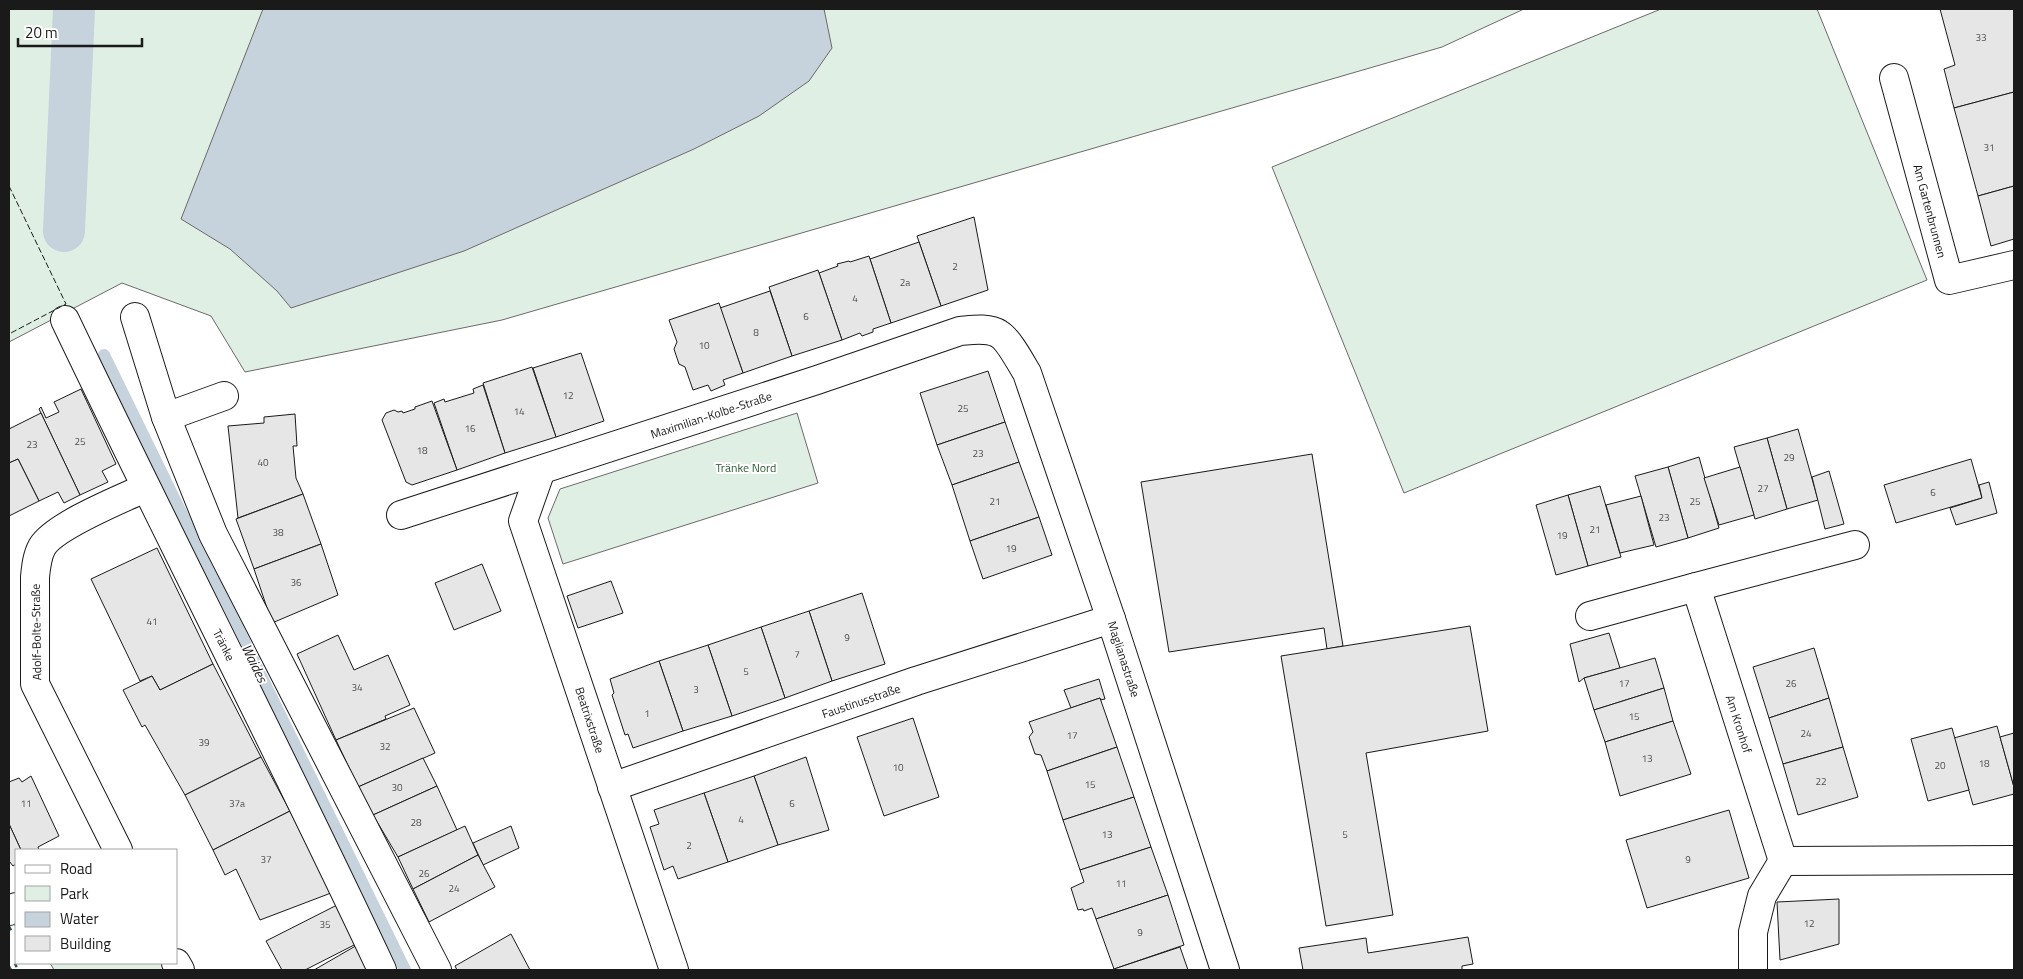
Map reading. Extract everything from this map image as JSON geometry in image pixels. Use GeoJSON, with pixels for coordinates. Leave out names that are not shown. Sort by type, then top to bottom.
{"type":"FeatureCollection","features":[{"type":"Feature","properties":{"kind":"street","name":"Am Gartenbrunnen"},"geometry":{"type":"LineString","coordinates":[[1894,78],[1949,280],[2014,265]]}},
{"type":"Feature","properties":{"kind":"street"},"geometry":{"type":"LineString","coordinates":[[135,317],[166,418],[213,534],[437,970]]}},
{"type":"Feature","properties":{"kind":"street","name":"Tränke"},"geometry":{"type":"LineString","coordinates":[[65,320],[145,488],[327,851],[382,970]]}},
{"type":"Feature","properties":{"kind":"street","name":"Maximilian-Kolbe-Straße"},"geometry":{"type":"LineString","coordinates":[[401,515],[808,383],[960,330],[982,329],[999,334],[1014,352]]}},
{"type":"Feature","properties":{"kind":"street","name":"Maglianastraße"},"geometry":{"type":"LineString","coordinates":[[1014,352],[1027,373],[1111,619],[1225,970]]}},
{"type":"Feature","properties":{"kind":"street"},"geometry":{"type":"LineString","coordinates":[[166,418],[224,396]]}},
{"type":"Feature","properties":{"kind":"street","name":"Beatrixstraße"},"geometry":{"type":"LineString","coordinates":[[541,470],[524,522],[674,970]]}},
{"type":"Feature","properties":{"kind":"street","name":"Adolf-Bolte-Straße"},"geometry":{"type":"LineString","coordinates":[[118,849],[35,684],[36,561],[42,546],[56,531],[145,488]]}},
{"type":"Feature","properties":{"kind":"street"},"geometry":{"type":"LineString","coordinates":[[1590,616],[1855,545]]}},
{"type":"Feature","properties":{"kind":"street","name":"Am Kronhof"},"geometry":{"type":"LineString","coordinates":[[1696,587],[1783,861]]}},
{"type":"Feature","properties":{"kind":"street","name":"Faustinusstraße"},"geometry":{"type":"LineString","coordinates":[[612,788],[916,682],[1111,619]]}},
{"type":"Feature","properties":{"kind":"street"},"geometry":{"type":"LineString","coordinates":[[1753,970],[1753,932],[1762,896],[1783,861],[2014,860]]}},
{"type":"Feature","properties":{"kind":"green space"},"geometry":{"type":"Polygon","coordinates":[[[9,9],[1524,9],[1442,47],[502,320],[245,372],[211,316],[122,283],[9,342],[9,9]]]}},
{"type":"Feature","properties":{"kind":"green space"},"geometry":{"type":"Polygon","coordinates":[[[1661,9],[1817,9],[1927,280],[1404,493],[1272,167],[1661,9]]]}},
{"type":"Feature","properties":{"kind":"green space","name":"Tränke Nord"},"geometry":{"type":"Polygon","coordinates":[[[797,413],[818,483],[563,564],[548,518],[560,489],[797,413]]]}},
{"type":"Feature","properties":{"kind":"green space"},"geometry":{"type":"Polygon","coordinates":[[[51,964],[163,964],[166,970],[54,970],[51,964]]]}},
{"type":"Feature","properties":{"kind":"water"},"geometry":{"type":"Polygon","coordinates":[[[263,9],[824,9],[832,48],[809,81],[759,116],[694,149],[464,251],[291,308],[277,291],[230,249],[181,219],[263,9]]]}},
{"type":"Feature","properties":{"kind":"building"},"geometry":{"type":"Polygon","coordinates":[[[1940,9],[2014,9],[2014,92],[1954,108],[1944,69],[1955,65],[1940,9]]]}},
{"type":"Feature","properties":{"kind":"building"},"geometry":{"type":"Polygon","coordinates":[[[2014,92],[2014,186],[1978,196],[1954,108],[2014,92]]]}},
{"type":"Feature","properties":{"kind":"building"},"geometry":{"type":"Polygon","coordinates":[[[2014,186],[2014,239],[1991,246],[1978,196],[2014,186]]]}},
{"type":"Feature","properties":{"kind":"building"},"geometry":{"type":"Polygon","coordinates":[[[974,217],[988,290],[941,306],[917,236],[974,217]]]}},
{"type":"Feature","properties":{"kind":"building"},"geometry":{"type":"Polygon","coordinates":[[[919,242],[941,306],[891,323],[870,259],[919,242]]]}},
{"type":"Feature","properties":{"kind":"building"},"geometry":{"type":"Polygon","coordinates":[[[869,256],[891,323],[873,329],[873,332],[862,336],[860,333],[842,340],[819,273],[838,266],[837,264],[869,256]]]}},
{"type":"Feature","properties":{"kind":"building"},"geometry":{"type":"Polygon","coordinates":[[[818,270],[842,340],[792,356],[769,287],[818,270]]]}},
{"type":"Feature","properties":{"kind":"building"},"geometry":{"type":"Polygon","coordinates":[[[770,291],[792,356],[743,373],[720,308],[770,291]]]}},
{"type":"Feature","properties":{"kind":"building"},"geometry":{"type":"Polygon","coordinates":[[[719,303],[743,373],[723,380],[725,385],[711,391],[708,385],[693,390],[685,367],[679,364],[674,349],[677,342],[669,320],[719,303]]]}},
{"type":"Feature","properties":{"kind":"building"},"geometry":{"type":"Polygon","coordinates":[[[581,353],[604,421],[556,437],[533,368],[581,353]]]}},
{"type":"Feature","properties":{"kind":"building"},"geometry":{"type":"Polygon","coordinates":[[[532,367],[556,437],[505,453],[483,383],[532,367]]]}},
{"type":"Feature","properties":{"kind":"building"},"geometry":{"type":"Polygon","coordinates":[[[988,371],[1005,422],[937,445],[920,393],[988,371]]]}},
{"type":"Feature","properties":{"kind":"building"},"geometry":{"type":"Polygon","coordinates":[[[483,385],[505,453],[457,470],[434,403],[444,399],[445,402],[474,393],[473,389],[483,385]]]}},
{"type":"Feature","properties":{"kind":"building"},"geometry":{"type":"Polygon","coordinates":[[[81,389],[116,464],[102,471],[108,482],[80,495],[39,409],[41,407],[46,418],[59,412],[54,402],[81,389]]]}},
{"type":"Feature","properties":{"kind":"building"},"geometry":{"type":"Polygon","coordinates":[[[432,401],[457,470],[412,485],[406,482],[382,420],[386,413],[394,410],[402,411],[403,413],[432,401]]]}},
{"type":"Feature","properties":{"kind":"building"},"geometry":{"type":"Polygon","coordinates":[[[41,413],[80,495],[64,503],[58,492],[39,501],[18,459],[9,463],[9,429],[41,413]]]}},
{"type":"Feature","properties":{"kind":"building"},"geometry":{"type":"Polygon","coordinates":[[[295,414],[297,446],[293,446],[296,478],[303,494],[238,518],[228,426],[264,423],[264,417],[295,414]]]}},
{"type":"Feature","properties":{"kind":"building"},"geometry":{"type":"Polygon","coordinates":[[[1005,422],[1019,462],[952,485],[937,445],[1005,422]]]}},
{"type":"Feature","properties":{"kind":"building"},"geometry":{"type":"Polygon","coordinates":[[[1798,429],[1818,500],[1787,509],[1767,438],[1798,429]]]}},
{"type":"Feature","properties":{"kind":"building"},"geometry":{"type":"Polygon","coordinates":[[[1767,438],[1787,509],[1755,519],[1734,447],[1767,438]]]}},
{"type":"Feature","properties":{"kind":"building"},"geometry":{"type":"Polygon","coordinates":[[[1312,454],[1343,646],[1327,649],[1324,628],[1169,652],[1141,482],[1312,454]]]}},
{"type":"Feature","properties":{"kind":"building"},"geometry":{"type":"Polygon","coordinates":[[[1699,457],[1719,528],[1688,538],[1668,467],[1699,457]]]}},
{"type":"Feature","properties":{"kind":"building"},"geometry":{"type":"Polygon","coordinates":[[[18,459],[39,501],[9,516],[9,463],[18,459]]]}},
{"type":"Feature","properties":{"kind":"building"},"geometry":{"type":"Polygon","coordinates":[[[1971,459],[1982,498],[1896,523],[1884,485],[1971,459]]]}},
{"type":"Feature","properties":{"kind":"building"},"geometry":{"type":"Polygon","coordinates":[[[1019,462],[1039,517],[970,541],[952,485],[1019,462]]]}},
{"type":"Feature","properties":{"kind":"building"},"geometry":{"type":"Polygon","coordinates":[[[1668,467],[1688,538],[1656,547],[1635,476],[1668,467]]]}},
{"type":"Feature","properties":{"kind":"building"},"geometry":{"type":"Polygon","coordinates":[[[1740,467],[1754,515],[1719,525],[1704,478],[1740,467]]]}},
{"type":"Feature","properties":{"kind":"building"},"geometry":{"type":"Polygon","coordinates":[[[1829,471],[1844,524],[1825,529],[1812,477],[1829,471]]]}},
{"type":"Feature","properties":{"kind":"building"},"geometry":{"type":"Polygon","coordinates":[[[1989,482],[1997,513],[1956,525],[1950,508],[1982,498],[1979,485],[1989,482]]]}},
{"type":"Feature","properties":{"kind":"building"},"geometry":{"type":"Polygon","coordinates":[[[1600,486],[1621,557],[1588,566],[1568,495],[1600,486]]]}},
{"type":"Feature","properties":{"kind":"building"},"geometry":{"type":"Polygon","coordinates":[[[303,494],[321,544],[254,569],[236,519],[303,494]]]}},
{"type":"Feature","properties":{"kind":"building"},"geometry":{"type":"Polygon","coordinates":[[[1568,495],[1588,566],[1556,575],[1536,505],[1568,495]]]}},
{"type":"Feature","properties":{"kind":"building"},"geometry":{"type":"Polygon","coordinates":[[[1641,496],[1654,545],[1620,553],[1606,505],[1641,496]]]}},
{"type":"Feature","properties":{"kind":"building"},"geometry":{"type":"Polygon","coordinates":[[[1039,517],[1052,555],[983,579],[970,541],[1039,517]]]}},
{"type":"Feature","properties":{"kind":"building"},"geometry":{"type":"Polygon","coordinates":[[[321,544],[338,595],[272,623],[254,569],[321,544]]]}},
{"type":"Feature","properties":{"kind":"building"},"geometry":{"type":"Polygon","coordinates":[[[157,548],[213,664],[160,690],[152,676],[140,681],[91,579],[157,548]]]}},
{"type":"Feature","properties":{"kind":"building"},"geometry":{"type":"Polygon","coordinates":[[[482,564],[501,611],[454,630],[435,583],[482,564]]]}},
{"type":"Feature","properties":{"kind":"building"},"geometry":{"type":"Polygon","coordinates":[[[611,581],[623,613],[578,628],[567,596],[611,581]]]}},
{"type":"Feature","properties":{"kind":"building"},"geometry":{"type":"Polygon","coordinates":[[[862,593],[885,664],[832,681],[809,611],[862,593]]]}},
{"type":"Feature","properties":{"kind":"building"},"geometry":{"type":"Polygon","coordinates":[[[809,611],[832,681],[785,698],[761,627],[809,611]]]}},
{"type":"Feature","properties":{"kind":"building"},"geometry":{"type":"Polygon","coordinates":[[[1470,626],[1488,731],[1366,753],[1393,915],[1326,926],[1281,656],[1470,626]]]}},
{"type":"Feature","properties":{"kind":"building"},"geometry":{"type":"Polygon","coordinates":[[[761,627],[785,698],[732,716],[708,645],[761,627]]]}},
{"type":"Feature","properties":{"kind":"building"},"geometry":{"type":"Polygon","coordinates":[[[1609,633],[1620,668],[1584,678],[1579,682],[1570,644],[1609,633]]]}},
{"type":"Feature","properties":{"kind":"building"},"geometry":{"type":"Polygon","coordinates":[[[338,635],[354,670],[388,655],[410,705],[385,716],[386,719],[336,740],[297,654],[338,635]]]}},
{"type":"Feature","properties":{"kind":"building"},"geometry":{"type":"Polygon","coordinates":[[[708,645],[732,716],[683,731],[659,661],[708,645]]]}},
{"type":"Feature","properties":{"kind":"building"},"geometry":{"type":"Polygon","coordinates":[[[1814,648],[1829,698],[1769,718],[1753,667],[1814,648]]]}},
{"type":"Feature","properties":{"kind":"building"},"geometry":{"type":"Polygon","coordinates":[[[1655,658],[1664,688],[1594,710],[1584,678],[1655,658]]]}},
{"type":"Feature","properties":{"kind":"building"},"geometry":{"type":"Polygon","coordinates":[[[659,661],[683,731],[633,748],[628,734],[625,735],[612,695],[614,693],[610,679],[659,661]]]}},
{"type":"Feature","properties":{"kind":"building"},"geometry":{"type":"Polygon","coordinates":[[[213,664],[261,757],[185,795],[145,725],[142,727],[123,690],[152,676],[160,690],[213,664]]]}},
{"type":"Feature","properties":{"kind":"building"},"geometry":{"type":"Polygon","coordinates":[[[1099,679],[1105,699],[1100,700],[1100,698],[1071,708],[1064,690],[1099,679]]]}},
{"type":"Feature","properties":{"kind":"building"},"geometry":{"type":"Polygon","coordinates":[[[1664,688],[1673,721],[1605,742],[1594,710],[1664,688]]]}},
{"type":"Feature","properties":{"kind":"building"},"geometry":{"type":"Polygon","coordinates":[[[1100,698],[1117,747],[1047,771],[1041,755],[1035,754],[1029,737],[1033,732],[1029,722],[1100,698]]]}},
{"type":"Feature","properties":{"kind":"building"},"geometry":{"type":"Polygon","coordinates":[[[1829,698],[1843,747],[1783,764],[1769,718],[1829,698]]]}},
{"type":"Feature","properties":{"kind":"building"},"geometry":{"type":"Polygon","coordinates":[[[414,708],[435,753],[358,787],[336,740],[414,708]]]}},
{"type":"Feature","properties":{"kind":"building"},"geometry":{"type":"Polygon","coordinates":[[[913,718],[939,797],[884,816],[857,737],[913,718]]]}},
{"type":"Feature","properties":{"kind":"building"},"geometry":{"type":"Polygon","coordinates":[[[1673,721],[1691,774],[1620,796],[1605,742],[1673,721]]]}},
{"type":"Feature","properties":{"kind":"building"},"geometry":{"type":"Polygon","coordinates":[[[1997,726],[2014,787],[2014,794],[1973,805],[1954,738],[1997,726]]]}},
{"type":"Feature","properties":{"kind":"building"},"geometry":{"type":"Polygon","coordinates":[[[1952,728],[1969,790],[1928,801],[1911,739],[1952,728]]]}},
{"type":"Feature","properties":{"kind":"building"},"geometry":{"type":"Polygon","coordinates":[[[2014,733],[2014,787],[2000,737],[2014,733]]]}},
{"type":"Feature","properties":{"kind":"building"},"geometry":{"type":"Polygon","coordinates":[[[1117,747],[1134,797],[1063,820],[1047,771],[1117,747]]]}},
{"type":"Feature","properties":{"kind":"building"},"geometry":{"type":"Polygon","coordinates":[[[1843,747],[1858,797],[1798,815],[1783,764],[1843,747]]]}},
{"type":"Feature","properties":{"kind":"building"},"geometry":{"type":"Polygon","coordinates":[[[261,757],[290,811],[213,850],[185,795],[261,757]]]}},
{"type":"Feature","properties":{"kind":"building"},"geometry":{"type":"Polygon","coordinates":[[[806,757],[829,830],[778,845],[754,776],[806,757]]]}},
{"type":"Feature","properties":{"kind":"building"},"geometry":{"type":"Polygon","coordinates":[[[423,758],[437,786],[373,815],[358,787],[423,758]]]}},
{"type":"Feature","properties":{"kind":"building"},"geometry":{"type":"Polygon","coordinates":[[[31,776],[59,836],[38,847],[39,849],[21,849],[9,824],[9,782],[19,778],[22,782],[31,776]]]}},
{"type":"Feature","properties":{"kind":"building"},"geometry":{"type":"Polygon","coordinates":[[[754,776],[778,845],[728,862],[704,793],[754,776]]]}},
{"type":"Feature","properties":{"kind":"building"},"geometry":{"type":"Polygon","coordinates":[[[437,786],[457,830],[398,857],[373,815],[437,786]]]}},
{"type":"Feature","properties":{"kind":"building"},"geometry":{"type":"Polygon","coordinates":[[[704,793],[728,862],[678,879],[673,866],[664,870],[650,827],[659,824],[654,810],[704,793]]]}},
{"type":"Feature","properties":{"kind":"building"},"geometry":{"type":"Polygon","coordinates":[[[1134,797],[1151,847],[1080,870],[1063,820],[1134,797]]]}},
{"type":"Feature","properties":{"kind":"building"},"geometry":{"type":"Polygon","coordinates":[[[1729,810],[1749,878],[1647,908],[1626,840],[1729,810]]]}},
{"type":"Feature","properties":{"kind":"building"},"geometry":{"type":"Polygon","coordinates":[[[290,811],[331,893],[260,920],[236,869],[225,875],[213,850],[290,811]]]}},
{"type":"Feature","properties":{"kind":"building"},"geometry":{"type":"Polygon","coordinates":[[[9,824],[21,849],[15,849],[15,865],[13,866],[9,861],[9,824]]]}},
{"type":"Feature","properties":{"kind":"building"},"geometry":{"type":"Polygon","coordinates":[[[465,826],[478,855],[413,889],[398,857],[465,826]]]}},
{"type":"Feature","properties":{"kind":"building"},"geometry":{"type":"Polygon","coordinates":[[[511,826],[519,848],[483,865],[473,843],[511,826]]]}},
{"type":"Feature","properties":{"kind":"building"},"geometry":{"type":"Polygon","coordinates":[[[1151,847],[1168,895],[1096,919],[1092,908],[1084,911],[1083,909],[1078,910],[1071,888],[1084,882],[1080,870],[1151,847]]]}},
{"type":"Feature","properties":{"kind":"building"},"geometry":{"type":"Polygon","coordinates":[[[478,855],[495,887],[429,922],[413,889],[478,855]]]}},
{"type":"Feature","properties":{"kind":"building"},"geometry":{"type":"Polygon","coordinates":[[[1168,895],[1184,945],[1114,969],[1096,919],[1168,895]]]}},
{"type":"Feature","properties":{"kind":"building"},"geometry":{"type":"Polygon","coordinates":[[[1839,899],[1839,944],[1780,960],[1777,902],[1839,899]]]}},
{"type":"Feature","properties":{"kind":"building"},"geometry":{"type":"Polygon","coordinates":[[[339,904],[358,943],[305,970],[282,970],[266,941],[339,904]]]}},
{"type":"Feature","properties":{"kind":"building"},"geometry":{"type":"Polygon","coordinates":[[[511,934],[530,970],[457,970],[455,966],[511,934]]]}},
{"type":"Feature","properties":{"kind":"building"},"geometry":{"type":"Polygon","coordinates":[[[1468,937],[1473,964],[1462,966],[1462,970],[1303,970],[1299,948],[1366,938],[1368,953],[1468,937]]]}},
{"type":"Feature","properties":{"kind":"building"},"geometry":{"type":"Polygon","coordinates":[[[359,944],[371,970],[314,970],[359,944]]]}},
{"type":"Feature","properties":{"kind":"building"},"geometry":{"type":"Polygon","coordinates":[[[1180,947],[1188,970],[1111,970],[1180,947]]]}},
{"type":"Feature","properties":{"kind":"waterway"},"geometry":{"type":"LineString","coordinates":[[64,231],[74,9]]}},
{"type":"Feature","properties":{"kind":"waterway","name":"Waides"},"geometry":{"type":"LineString","coordinates":[[104,355],[405,970]]}},
{"type":"Feature","properties":{"kind":"hedge"},"geometry":{"type":"LineString","coordinates":[[9,929],[15,926]]}},
{"type":"Feature","properties":{"kind":"hedge"},"geometry":{"type":"LineString","coordinates":[[9,969],[18,964]]}},
{"type":"Feature","properties":{"kind":"fence"},"geometry":{"type":"LineString","coordinates":[[9,186],[66,304],[9,334]]}}]}
